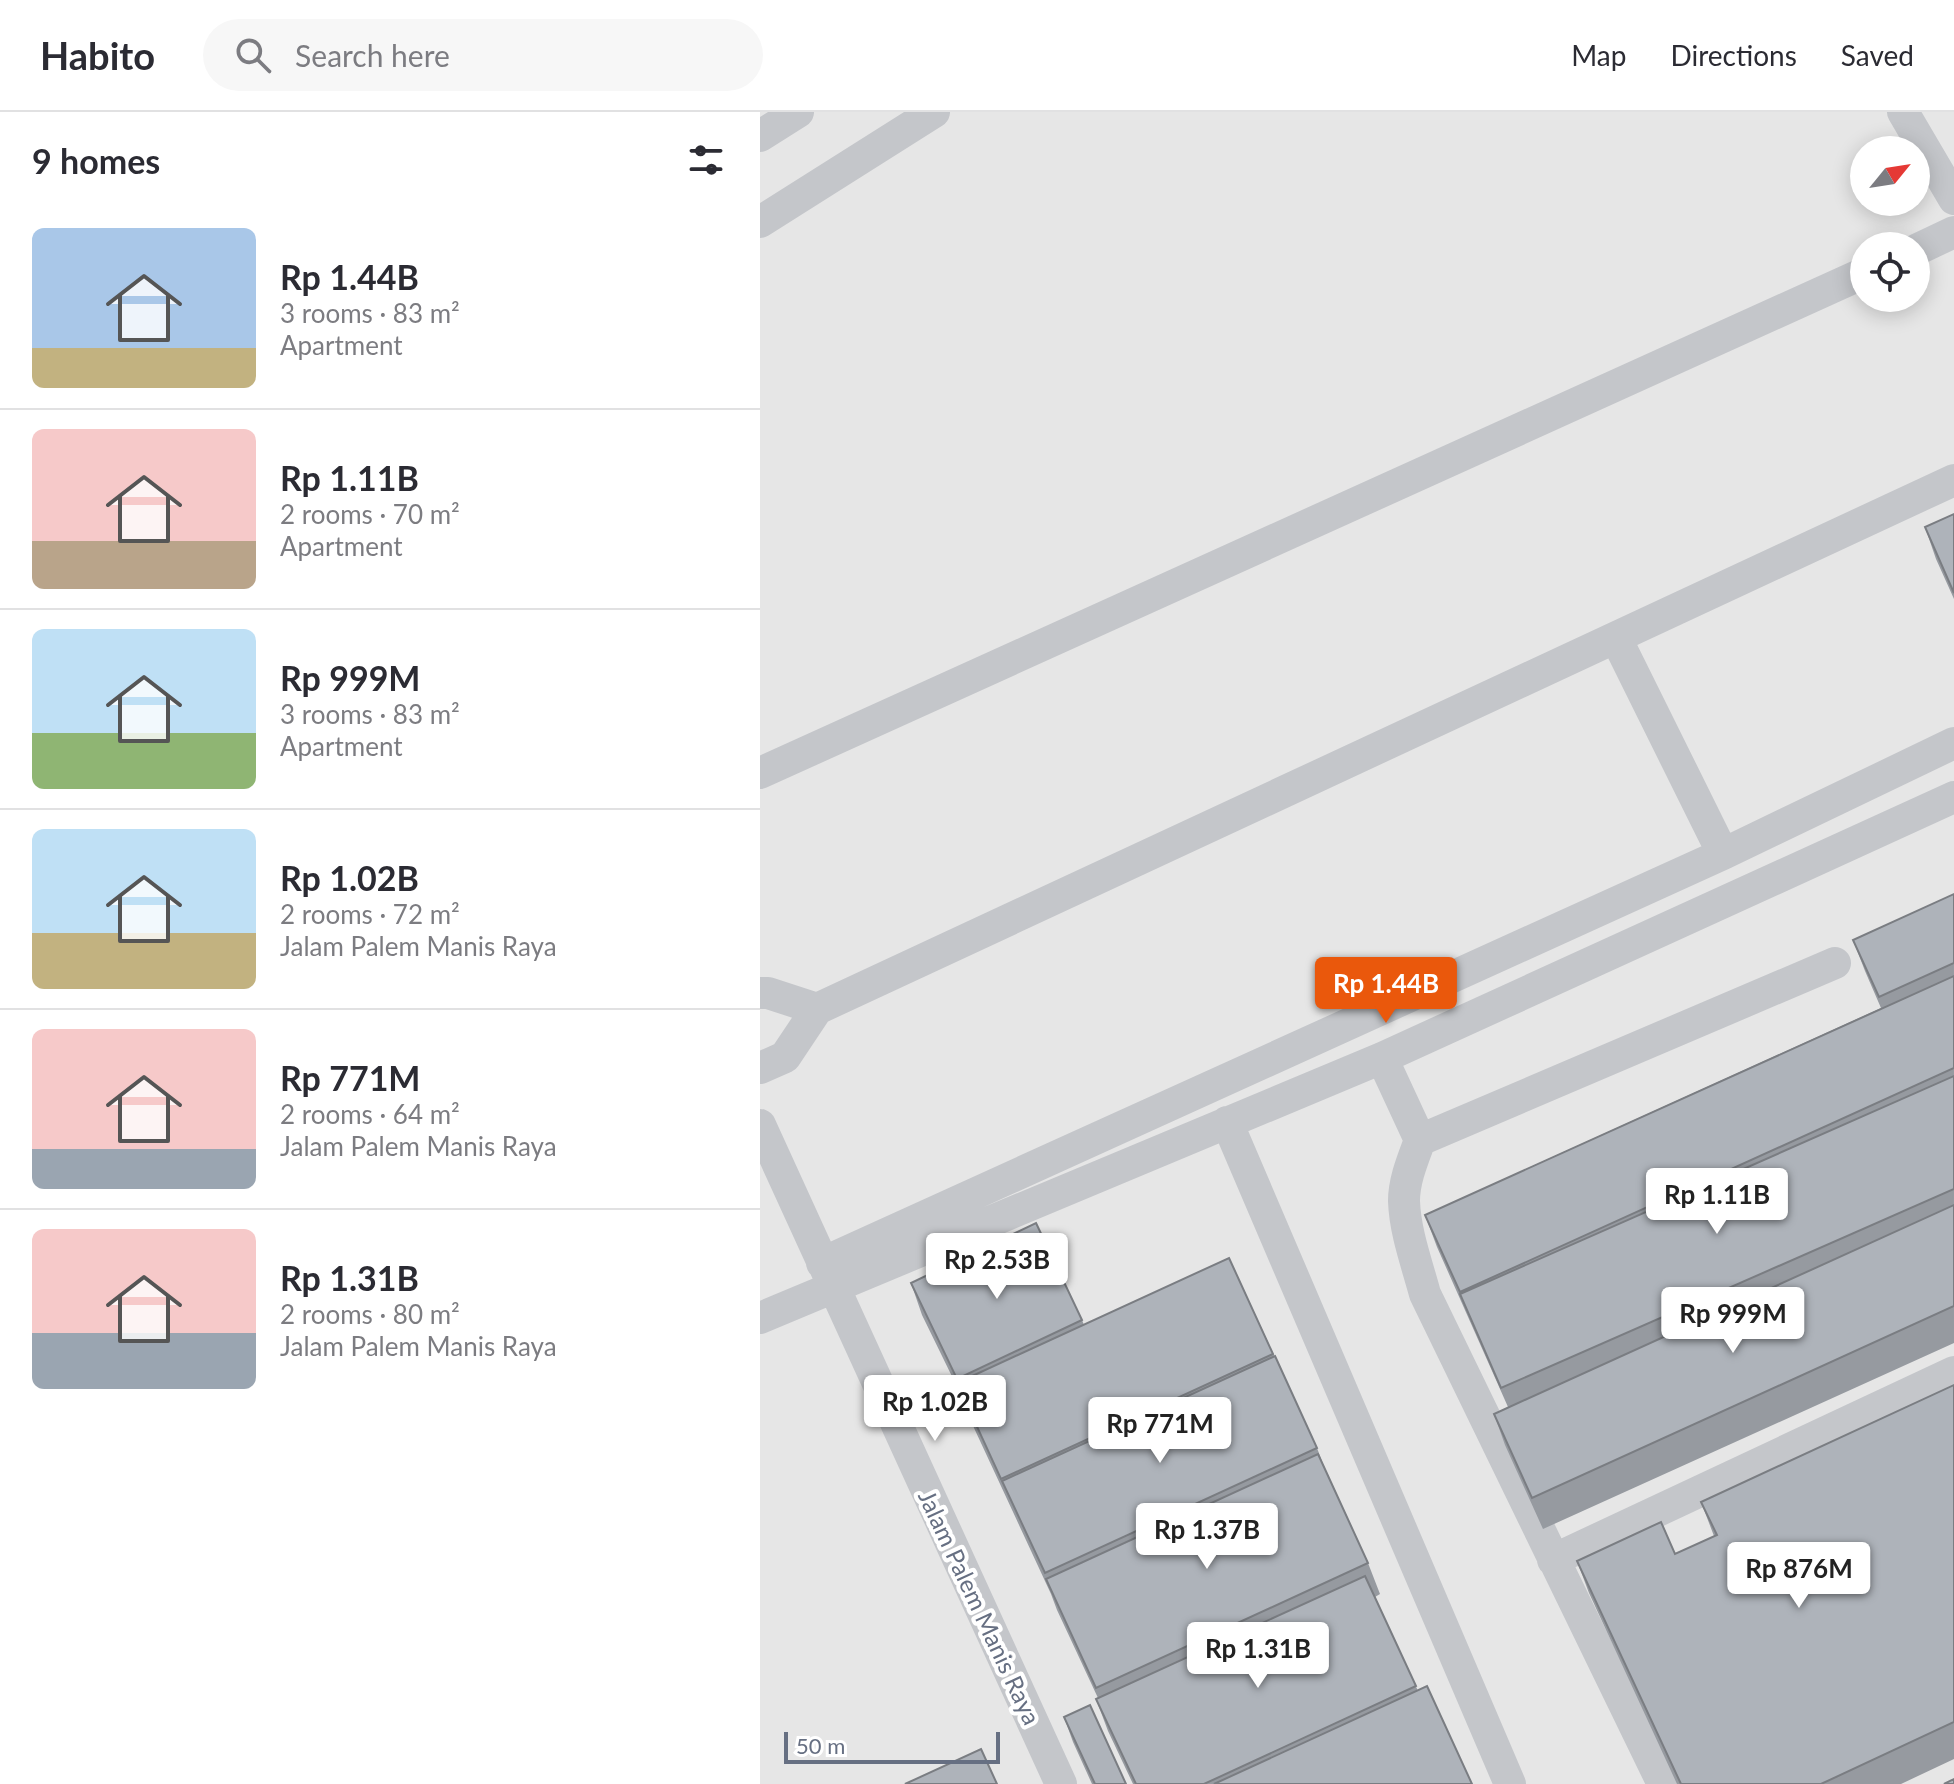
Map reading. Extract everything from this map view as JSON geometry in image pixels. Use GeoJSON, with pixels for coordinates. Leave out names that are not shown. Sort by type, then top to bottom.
{"type":"FeatureCollection","features":[{"type":"Feature","properties":{"kind":"street"},"geometry":{"type":"LineString","coordinates":[[760,136],[798,112]]}},
{"type":"Feature","properties":{"kind":"street"},"geometry":{"type":"LineString","coordinates":[[760,222],[934,112]]}},
{"type":"Feature","properties":{"kind":"street"},"geometry":{"type":"LineString","coordinates":[[1903,112],[1954,199]]}},
{"type":"Feature","properties":{"kind":"street"},"geometry":{"type":"LineString","coordinates":[[1930,243],[1954,232]]}},
{"type":"Feature","properties":{"kind":"street"},"geometry":{"type":"LineString","coordinates":[[760,773],[1850,279]]}},
{"type":"Feature","properties":{"kind":"street"},"geometry":{"type":"LineString","coordinates":[[760,1068],[785,1057],[817,1009],[1954,480]]}},
{"type":"Feature","properties":{"kind":"street"},"geometry":{"type":"LineString","coordinates":[[1616,638],[1723,854]]}},
{"type":"Feature","properties":{"kind":"street"},"geometry":{"type":"LineString","coordinates":[[760,1318],[827,1275],[1954,743]]}},
{"type":"Feature","properties":{"kind":"street"},"geometry":{"type":"LineString","coordinates":[[827,1275],[1227,1122],[1382,1058],[1951,803]]}},
{"type":"Feature","properties":{"kind":"street"},"geometry":{"type":"LineString","coordinates":[[1420,1140],[1835,963]]}},
{"type":"Feature","properties":{"kind":"street"},"geometry":{"type":"LineString","coordinates":[[760,993],[817,1009]]}},
{"type":"Feature","properties":{"kind":"street"},"geometry":{"type":"LineString","coordinates":[[1382,1058],[1420,1140],[1409,1171],[1404,1199],[1407,1225],[1425,1294],[1663,1784]]}},
{"type":"Feature","properties":{"kind":"street"},"geometry":{"type":"LineString","coordinates":[[1227,1122],[1510,1784]]}},
{"type":"Feature","properties":{"kind":"street","name":"Jalam Palem Manis Raya"},"geometry":{"type":"LineString","coordinates":[[760,1125],[1061,1784]]}},
{"type":"Feature","properties":{"kind":"street"},"geometry":{"type":"LineString","coordinates":[[1553,1560],[1954,1372]]}},
{"type":"Feature","properties":{"kind":"shaded area"},"geometry":{"type":"Polygon","coordinates":[[[760,112],[1954,112],[1954,1784],[760,1784],[760,112]]]}},
{"type":"Feature","properties":{"kind":"building"},"geometry":{"type":"Polygon","coordinates":[[[1954,514],[1954,593],[1925,527],[1954,514]]]}},
{"type":"Feature","properties":{"kind":"building"},"geometry":{"type":"Polygon","coordinates":[[[1954,894],[1954,963],[1879,997],[1853,940],[1954,894]]]}},
{"type":"Feature","properties":{"kind":"building"},"geometry":{"type":"Polygon","coordinates":[[[1954,976],[1954,1068],[1460,1292],[1425,1215],[1954,976]]]}},
{"type":"Feature","properties":{"kind":"building"},"geometry":{"type":"Polygon","coordinates":[[[1954,1076],[1954,1189],[1501,1388],[1460,1294],[1954,1076]]]}},
{"type":"Feature","properties":{"kind":"building"},"geometry":{"type":"Polygon","coordinates":[[[1954,1205],[1954,1306],[1532,1498],[1494,1414],[1954,1205]]]}},
{"type":"Feature","properties":{"kind":"building"},"geometry":{"type":"Polygon","coordinates":[[[1036,1223],[1082,1320],[957,1379],[911,1283],[1036,1223]]]}},
{"type":"Feature","properties":{"kind":"building"},"geometry":{"type":"Polygon","coordinates":[[[1229,1258],[1273,1354],[1001,1479],[957,1383],[1229,1258]]]}},
{"type":"Feature","properties":{"kind":"building"},"geometry":{"type":"Polygon","coordinates":[[[1275,1356],[1317,1448],[1045,1573],[1002,1481],[1275,1356]]]}},
{"type":"Feature","properties":{"kind":"building"},"geometry":{"type":"Polygon","coordinates":[[[1954,1385],[1954,1722],[1821,1784],[1681,1784],[1577,1561],[1661,1522],[1675,1554],[1717,1535],[1701,1502],[1954,1385]]]}},
{"type":"Feature","properties":{"kind":"building"},"geometry":{"type":"Polygon","coordinates":[[[1318,1454],[1368,1563],[1096,1688],[1046,1579],[1318,1454]]]}},
{"type":"Feature","properties":{"kind":"building"},"geometry":{"type":"Polygon","coordinates":[[[1365,1576],[1416,1686],[1204,1784],[1136,1784],[1096,1699],[1365,1576]]]}},
{"type":"Feature","properties":{"kind":"building"},"geometry":{"type":"Polygon","coordinates":[[[1427,1686],[1472,1784],[1214,1784],[1427,1686]]]}},
{"type":"Feature","properties":{"kind":"building"},"geometry":{"type":"Polygon","coordinates":[[[1090,1705],[1126,1784],[1095,1784],[1064,1717],[1090,1705]]]}},
{"type":"Feature","properties":{"kind":"building"},"geometry":{"type":"Polygon","coordinates":[[[981,1749],[997,1784],[905,1784],[981,1749]]]}}]}
